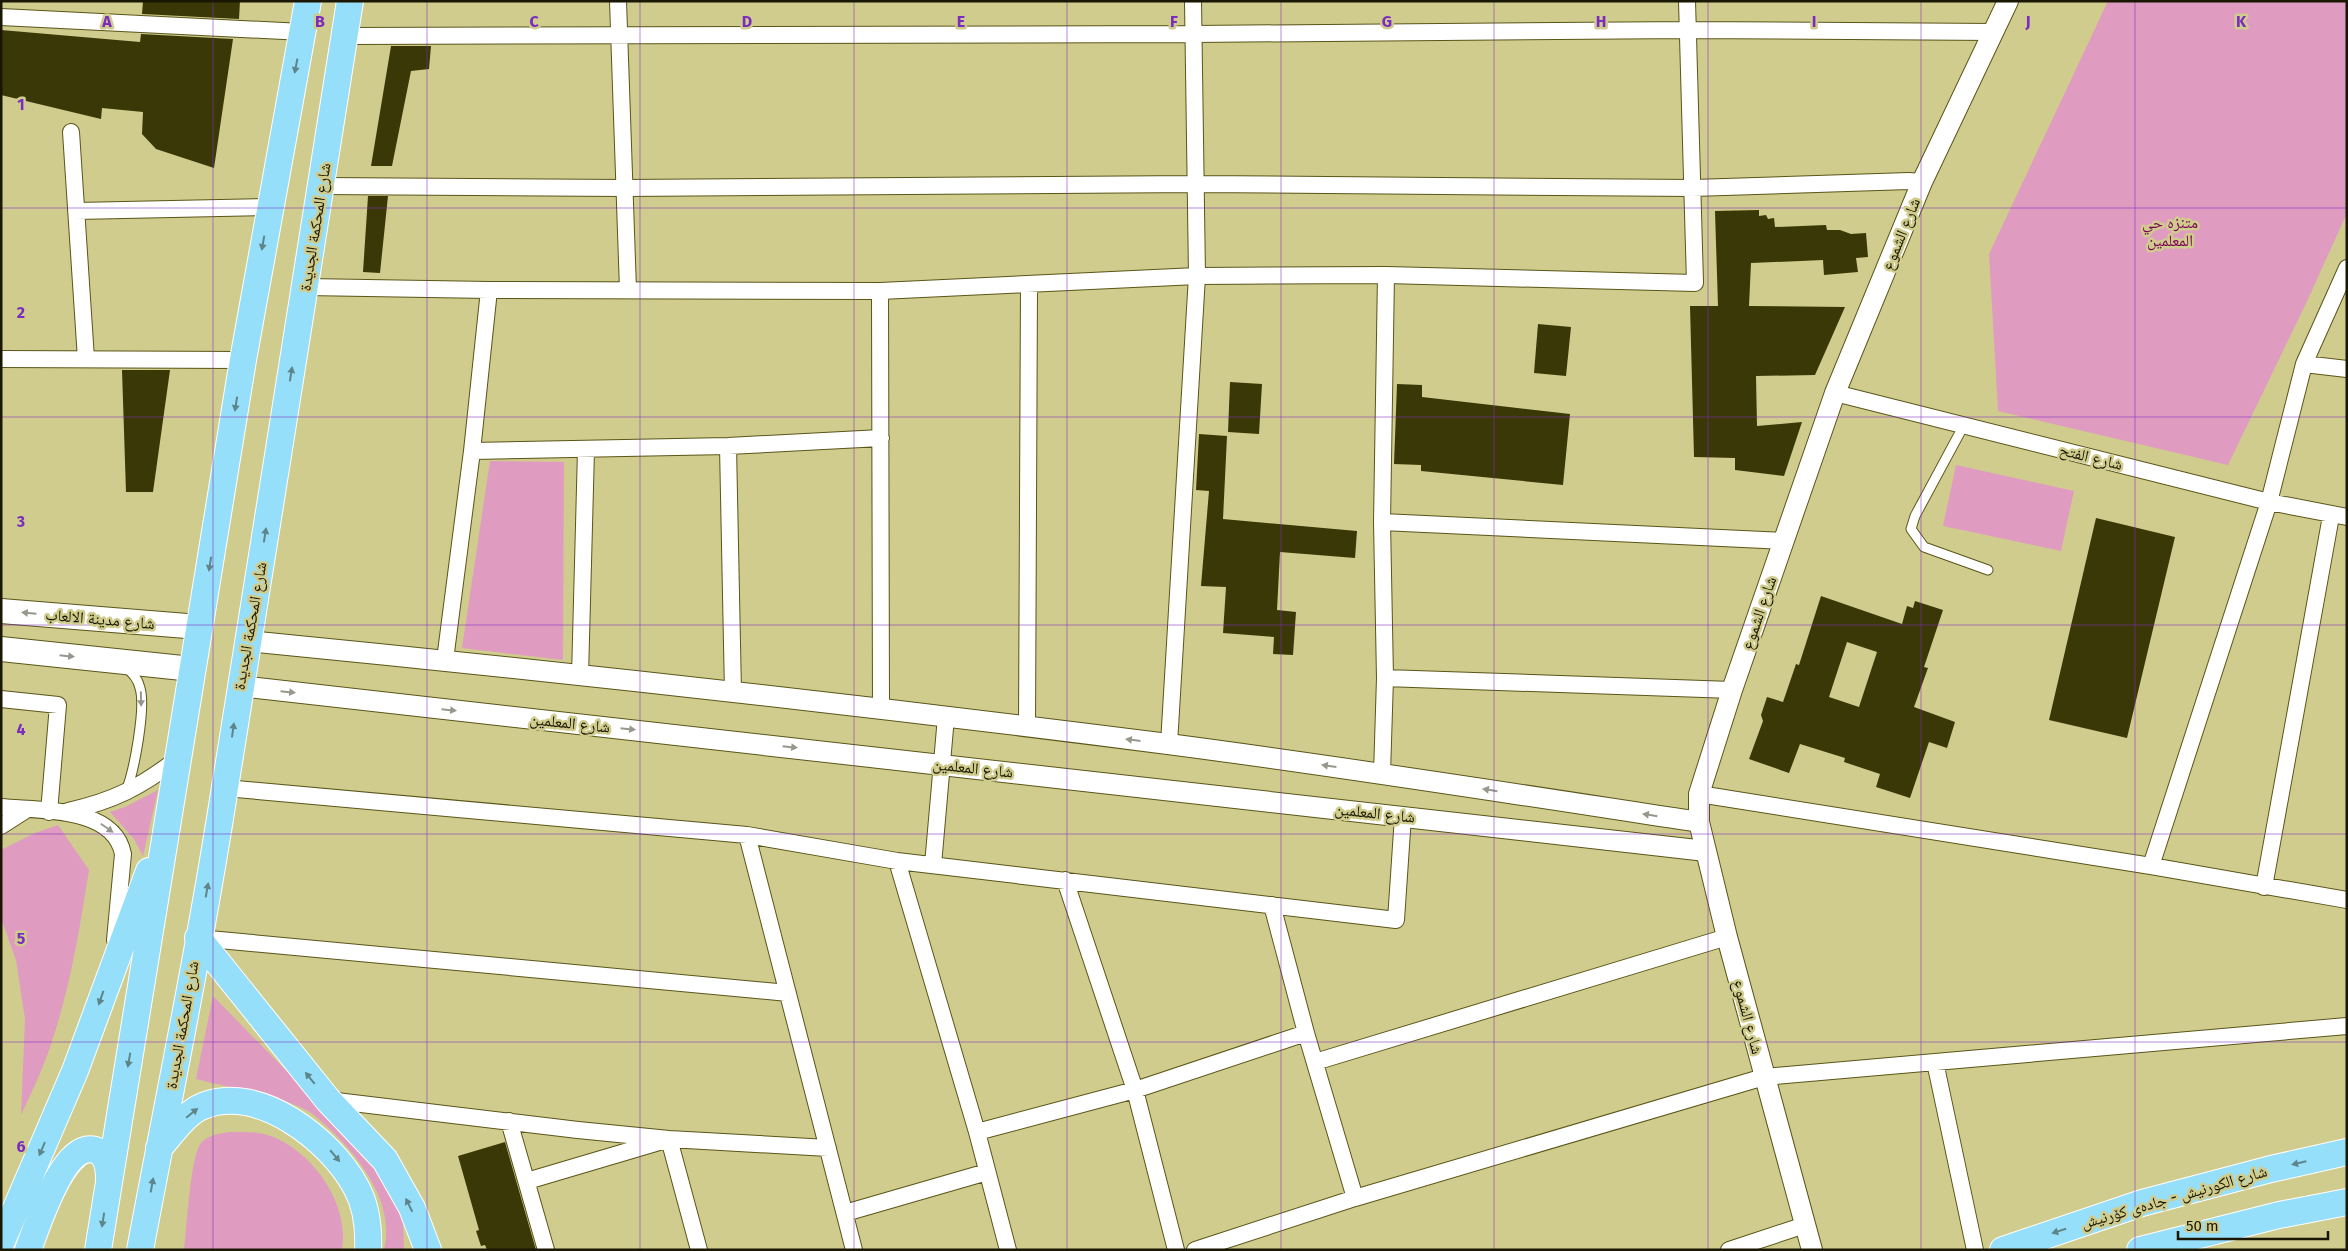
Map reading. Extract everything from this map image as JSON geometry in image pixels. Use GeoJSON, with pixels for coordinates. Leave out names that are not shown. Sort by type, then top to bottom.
{"type":"FeatureCollection","features":[{"type":"Feature","properties":{"kind":"main road"},"geometry":{"type":"LineString","coordinates":[[98,1250],[243,360],[308,1]]}},
{"type":"Feature","properties":{"kind":"main road","name":"شارع المحكمة الجديدة"},"geometry":{"type":"LineString","coordinates":[[140,1250],[225,788],[239,686],[306,287],[320,186],[350,1]]}},
{"type":"Feature","properties":{"kind":"main road","name":"شارع مدينة الالعاب"},"geometry":{"type":"LineString","coordinates":[[1,611],[199,627]]}},
{"type":"Feature","properties":{"kind":"main road"},"geometry":{"type":"LineString","coordinates":[[1,649],[192,669]]}},
{"type":"Feature","properties":{"kind":"main road"},"geometry":{"type":"LineString","coordinates":[[1,1243],[75,1071],[112,968],[169,822]]}},
{"type":"Feature","properties":{"kind":"main road"},"geometry":{"type":"LineString","coordinates":[[198,938],[328,1100],[384,1160],[408,1201],[421,1243]]}},
{"type":"Feature","properties":{"kind":"main road"},"geometry":{"type":"LineString","coordinates":[[159,1148],[189,1114],[201,1106],[218,1101],[232,1100],[249,1103],[287,1119],[324,1144],[349,1174],[363,1202],[368,1229],[368,1250]]}},
{"type":"Feature","properties":{"kind":"main road"},"geometry":{"type":"LineString","coordinates":[[28,1250],[57,1179],[72,1158],[87,1150],[99,1152],[106,1159],[109,1180]]}},
{"type":"Feature","properties":{"kind":"main road","name":"شارع الكورنيش - جادەی کۆرنیش"},"geometry":{"type":"LineString","coordinates":[[2003,1250],[2142,1203],[2271,1169],[2347,1152]]}},
{"type":"Feature","properties":{"kind":"main road"},"geometry":{"type":"LineString","coordinates":[[2140,1250],[2279,1215],[2347,1202]]}},
{"type":"Feature","properties":{"kind":"street"},"geometry":{"type":"LineString","coordinates":[[618,1],[628,290]]}},
{"type":"Feature","properties":{"kind":"street"},"geometry":{"type":"LineString","coordinates":[[1170,744],[1197,276],[1193,1]]}},
{"type":"Feature","properties":{"kind":"street"},"geometry":{"type":"LineString","coordinates":[[306,287],[489,290],[880,291],[1197,276],[1386,275],[1695,283],[1687,1]]}},
{"type":"Feature","properties":{"kind":"street","name":"شارع الشموع"},"geometry":{"type":"LineString","coordinates":[[1812,1250],[1727,937],[1699,822],[1698,794],[1835,393],[1922,182],[1995,32],[2008,1]]}},
{"type":"Feature","properties":{"kind":"street"},"geometry":{"type":"LineString","coordinates":[[1,17],[302,32]]}},
{"type":"Feature","properties":{"kind":"street"},"geometry":{"type":"LineString","coordinates":[[345,36],[1194,34],[1687,30],[1995,32]]}},
{"type":"Feature","properties":{"kind":"street"},"geometry":{"type":"LineString","coordinates":[[71,132],[86,359]]}},
{"type":"Feature","properties":{"kind":"street"},"geometry":{"type":"LineString","coordinates":[[320,186],[624,188],[1196,184],[1693,188],[1922,182]]}},
{"type":"Feature","properties":{"kind":"street"},"geometry":{"type":"LineString","coordinates":[[76,210],[270,207]]}},
{"type":"Feature","properties":{"kind":"street"},"geometry":{"type":"LineString","coordinates":[[2151,866],[2269,502],[2304,364],[2347,268]]}},
{"type":"Feature","properties":{"kind":"street"},"geometry":{"type":"LineString","coordinates":[[1382,774],[1385,678],[1382,522],[1386,275]]}},
{"type":"Feature","properties":{"kind":"street"},"geometry":{"type":"LineString","coordinates":[[1028,727],[1029,285]]}},
{"type":"Feature","properties":{"kind":"street"},"geometry":{"type":"LineString","coordinates":[[445,660],[472,451],[489,290]]}},
{"type":"Feature","properties":{"kind":"street"},"geometry":{"type":"LineString","coordinates":[[880,291],[881,710]]}},
{"type":"Feature","properties":{"kind":"street"},"geometry":{"type":"LineString","coordinates":[[1,359],[243,360]]}},
{"type":"Feature","properties":{"kind":"street"},"geometry":{"type":"LineString","coordinates":[[2304,364],[2347,369]]}},
{"type":"Feature","properties":{"kind":"street","name":"شارع الفتح"},"geometry":{"type":"LineString","coordinates":[[1835,393],[2269,502],[2339,517]]}},
{"type":"Feature","properties":{"kind":"street"},"geometry":{"type":"LineString","coordinates":[[472,451],[728,446],[881,438]]}},
{"type":"Feature","properties":{"kind":"street"},"geometry":{"type":"LineString","coordinates":[[728,446],[733,693]]}},
{"type":"Feature","properties":{"kind":"street"},"geometry":{"type":"LineString","coordinates":[[580,676],[586,450]]}},
{"type":"Feature","properties":{"kind":"street"},"geometry":{"type":"LineString","coordinates":[[2264,887],[2339,517]]}},
{"type":"Feature","properties":{"kind":"street"},"geometry":{"type":"LineString","coordinates":[[1382,522],[1784,541]]}},
{"type":"Feature","properties":{"kind":"street"},"geometry":{"type":"LineString","coordinates":[[248,641],[445,660],[1170,744],[1699,822]]}},
{"type":"Feature","properties":{"kind":"street"},"geometry":{"type":"LineString","coordinates":[[1385,678],[1732,690]]}},
{"type":"Feature","properties":{"kind":"street","name":"شارع المعلمين"},"geometry":{"type":"LineString","coordinates":[[239,686],[1706,851]]}},
{"type":"Feature","properties":{"kind":"street"},"geometry":{"type":"LineString","coordinates":[[1,699],[58,705],[55,812]]}},
{"type":"Feature","properties":{"kind":"street"},"geometry":{"type":"LineString","coordinates":[[933,866],[946,717]]}},
{"type":"Feature","properties":{"kind":"street"},"geometry":{"type":"LineString","coordinates":[[55,812],[96,805],[125,794],[143,785],[177,758]]}},
{"type":"Feature","properties":{"kind":"street"},"geometry":{"type":"LineString","coordinates":[[225,788],[747,835],[933,866],[1272,904],[1396,920],[1403,816]]}},
{"type":"Feature","properties":{"kind":"street"},"geometry":{"type":"LineString","coordinates":[[1698,794],[2151,866],[2347,900]]}},
{"type":"Feature","properties":{"kind":"street"},"geometry":{"type":"LineString","coordinates":[[1,807],[85,817],[102,824],[113,832],[120,844],[123,867],[112,968]]}},
{"type":"Feature","properties":{"kind":"street"},"geometry":{"type":"LineString","coordinates":[[1,826],[26,810]]}},
{"type":"Feature","properties":{"kind":"street"},"geometry":{"type":"LineString","coordinates":[[747,835],[854,1250]]}},
{"type":"Feature","properties":{"kind":"street"},"geometry":{"type":"LineString","coordinates":[[897,861],[977,1132],[1008,1250]]}},
{"type":"Feature","properties":{"kind":"street"},"geometry":{"type":"LineString","coordinates":[[1065,880],[1135,1090],[1176,1250]]}},
{"type":"Feature","properties":{"kind":"street"},"geometry":{"type":"LineString","coordinates":[[1272,904],[1314,1062],[1355,1198]]}},
{"type":"Feature","properties":{"kind":"street"},"geometry":{"type":"LineString","coordinates":[[1314,1062],[1727,937]]}},
{"type":"Feature","properties":{"kind":"street"},"geometry":{"type":"LineString","coordinates":[[198,938],[788,993]]}},
{"type":"Feature","properties":{"kind":"street"},"geometry":{"type":"LineString","coordinates":[[1195,1250],[1355,1198],[1764,1077],[2347,1026]]}},
{"type":"Feature","properties":{"kind":"street"},"geometry":{"type":"LineString","coordinates":[[977,1132],[1135,1090],[1306,1033]]}},
{"type":"Feature","properties":{"kind":"street"},"geometry":{"type":"LineString","coordinates":[[1935,1062],[1975,1250]]}},
{"type":"Feature","properties":{"kind":"street"},"geometry":{"type":"LineString","coordinates":[[328,1100],[669,1139],[828,1148]]}},
{"type":"Feature","properties":{"kind":"street"},"geometry":{"type":"LineString","coordinates":[[509,1120],[546,1250]]}},
{"type":"Feature","properties":{"kind":"street"},"geometry":{"type":"LineString","coordinates":[[527,1181],[669,1139]]}},
{"type":"Feature","properties":{"kind":"street"},"geometry":{"type":"LineString","coordinates":[[669,1139],[699,1250]]}},
{"type":"Feature","properties":{"kind":"street"},"geometry":{"type":"LineString","coordinates":[[845,1213],[987,1172]]}},
{"type":"Feature","properties":{"kind":"street"},"geometry":{"type":"LineString","coordinates":[[1729,1250],[1805,1224]]}},
{"type":"Feature","properties":{"kind":"lane"},"geometry":{"type":"LineString","coordinates":[[1964,425],[1914,516],[1911,529],[1924,547],[1988,570]]}},
{"type":"Feature","properties":{"kind":"lane"},"geometry":{"type":"LineString","coordinates":[[116,661],[134,676],[142,695],[133,766],[125,794]]}},
{"type":"Feature","properties":{"kind":"green space","name":"متنزه حي المعلمين"},"geometry":{"type":"Polygon","coordinates":[[[2108,1],[2347,1],[2347,213],[2309,297],[2228,465],[1998,411],[1989,254],[2108,1]]]}},
{"type":"Feature","properties":{"kind":"green space"},"geometry":{"type":"Polygon","coordinates":[[[490,461],[564,462],[563,660],[462,648],[490,461]]]}},
{"type":"Feature","properties":{"kind":"green space"},"geometry":{"type":"Polygon","coordinates":[[[1956,465],[2074,491],[2061,551],[1943,526],[1956,465]]]}},
{"type":"Feature","properties":{"kind":"green space"},"geometry":{"type":"Polygon","coordinates":[[[158,790],[143,856],[134,839],[110,812],[125,807],[158,790]]]}},
{"type":"Feature","properties":{"kind":"green space"},"geometry":{"type":"Polygon","coordinates":[[[58,825],[89,870],[65,997],[43,1067],[21,1115],[25,1019],[16,960],[1,918],[1,850],[35,833],[58,825]]]}},
{"type":"Feature","properties":{"kind":"green space"},"geometry":{"type":"Polygon","coordinates":[[[213,996],[356,1142],[378,1169],[395,1197],[403,1222],[404,1250],[384,1250],[385,1217],[374,1185],[355,1157],[318,1118],[305,1109],[287,1102],[196,1079],[213,996]]]}},
{"type":"Feature","properties":{"kind":"green space"},"geometry":{"type":"Polygon","coordinates":[[[229,1132],[256,1133],[271,1136],[301,1154],[314,1167],[334,1198],[340,1215],[343,1233],[342,1250],[184,1250],[192,1177],[197,1151],[201,1143],[207,1138],[229,1132]]]}},
{"type":"Feature","properties":{"kind":"building"},"geometry":{"type":"Polygon","coordinates":[[[143,1],[240,1],[239,19],[142,14],[143,1]]]}},
{"type":"Feature","properties":{"kind":"building"},"geometry":{"type":"Polygon","coordinates":[[[1,30],[140,42],[141,34],[233,39],[214,168],[156,149],[142,134],[143,112],[102,108],[101,119],[1,95],[1,30]]]}},
{"type":"Feature","properties":{"kind":"building"},"geometry":{"type":"Polygon","coordinates":[[[391,46],[431,46],[429,69],[411,71],[392,166],[371,166],[391,46]]]}},
{"type":"Feature","properties":{"kind":"building"},"geometry":{"type":"Polygon","coordinates":[[[368,196],[388,196],[380,273],[363,272],[368,196]]]}},
{"type":"Feature","properties":{"kind":"building"},"geometry":{"type":"Polygon","coordinates":[[[1759,210],[1759,216],[1766,215],[1768,219],[1774,218],[1775,227],[1826,225],[1827,230],[1840,230],[1851,234],[1866,233],[1868,257],[1856,258],[1858,272],[1824,275],[1823,260],[1751,263],[1749,306],[1845,307],[1815,375],[1756,376],[1757,426],[1802,422],[1784,476],[1735,470],[1735,458],[1694,457],[1690,306],[1718,306],[1715,211],[1759,210]]]}},
{"type":"Feature","properties":{"kind":"building"},"geometry":{"type":"Polygon","coordinates":[[[1538,324],[1571,327],[1566,376],[1534,373],[1538,324]]]}},
{"type":"Feature","properties":{"kind":"building"},"geometry":{"type":"Polygon","coordinates":[[[122,370],[170,370],[153,492],[126,492],[122,370]]]}},
{"type":"Feature","properties":{"kind":"building"},"geometry":{"type":"Polygon","coordinates":[[[1230,382],[1262,384],[1259,434],[1228,432],[1230,382]]]}},
{"type":"Feature","properties":{"kind":"building"},"geometry":{"type":"Polygon","coordinates":[[[1397,384],[1422,385],[1422,397],[1570,414],[1563,485],[1421,471],[1421,465],[1394,464],[1397,384]]]}},
{"type":"Feature","properties":{"kind":"building"},"geometry":{"type":"Polygon","coordinates":[[[1199,434],[1227,436],[1223,519],[1357,531],[1355,558],[1280,552],[1277,610],[1296,612],[1293,655],[1273,654],[1274,637],[1223,633],[1226,587],[1201,586],[1209,491],[1196,490],[1199,434]]]}},
{"type":"Feature","properties":{"kind":"building"},"geometry":{"type":"Polygon","coordinates":[[[2096,518],[2175,537],[2127,738],[2049,720],[2096,518]]]}},
{"type":"Feature","properties":{"kind":"building"},"geometry":{"type":"Polygon","coordinates":[[[1821,596],[1902,624],[1907,606],[1913,608],[1915,601],[1943,610],[1924,667],[1928,668],[1914,707],[1955,722],[1947,748],[1929,742],[1910,798],[1876,787],[1880,774],[1844,762],[1845,758],[1800,744],[1789,773],[1749,759],[1763,721],[1761,715],[1767,697],[1783,702],[1796,664],[1799,665],[1821,596]],[[1847,642],[1829,697],[1859,707],[1877,652],[1847,642]]]}},
{"type":"Feature","properties":{"kind":"building"},"geometry":{"type":"Polygon","coordinates":[[[505,1142],[536,1250],[487,1250],[485,1245],[481,1246],[476,1231],[479,1230],[458,1156],[505,1142]]]}}]}
